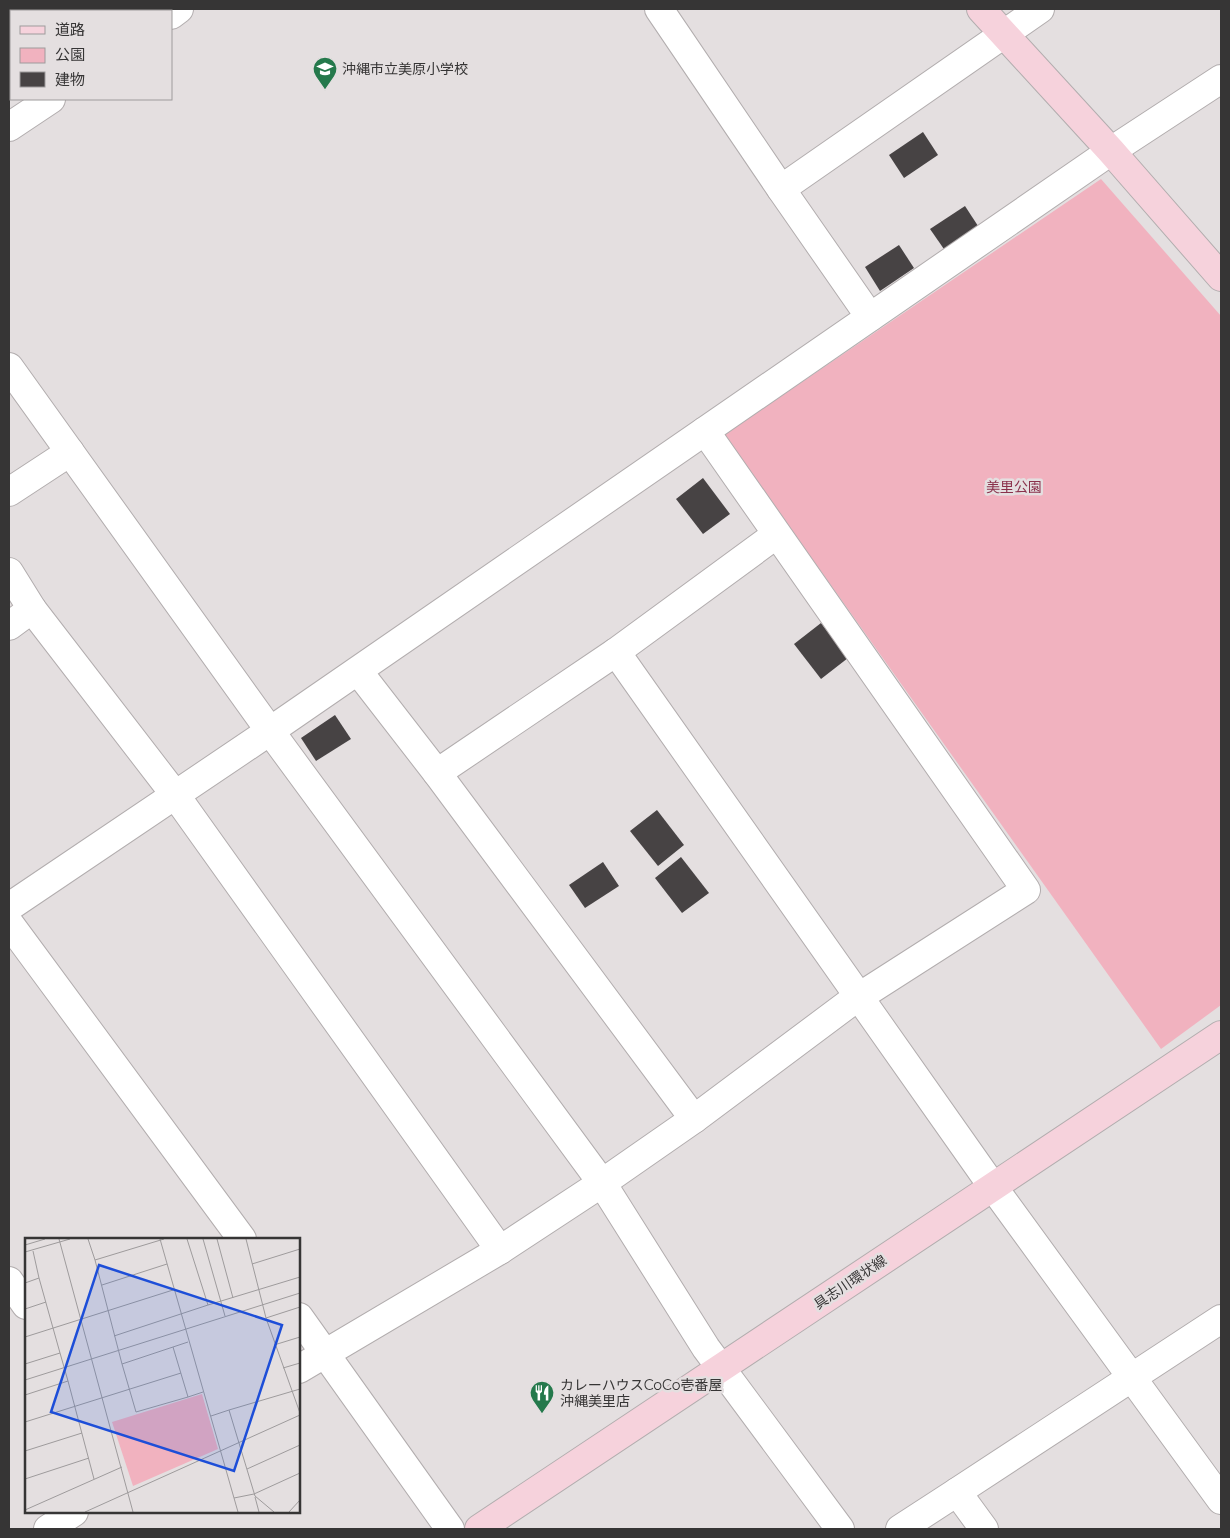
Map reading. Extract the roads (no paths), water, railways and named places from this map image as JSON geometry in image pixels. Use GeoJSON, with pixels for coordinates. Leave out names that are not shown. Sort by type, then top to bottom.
{"type":"FeatureCollection","features":[{"type":"Feature","properties":{"kind":"main road"},"geometry":{"type":"LineString","coordinates":[[982,9],[1111,151],[1221,277]]}},
{"type":"Feature","properties":{"kind":"main road","name":"具志川環状線"},"geometry":{"type":"LineString","coordinates":[[479,1529],[1221,1035]]}},
{"type":"Feature","properties":{"kind":"street"},"geometry":{"type":"LineString","coordinates":[[659,9],[870,317]]}},
{"type":"Feature","properties":{"kind":"street"},"geometry":{"type":"LineString","coordinates":[[781,189],[1040,9]]}},
{"type":"Feature","properties":{"kind":"street"},"geometry":{"type":"LineString","coordinates":[[9,907],[176,796],[1111,151],[1221,79]]}},
{"type":"Feature","properties":{"kind":"street"},"geometry":{"type":"LineString","coordinates":[[9,127],[50,100]]}},
{"type":"Feature","properties":{"kind":"street"},"geometry":{"type":"LineString","coordinates":[[9,367],[270,731],[602,1183],[701,1340],[840,1529]]}},
{"type":"Feature","properties":{"kind":"street"},"geometry":{"type":"LineString","coordinates":[[300,1368],[500,1250],[602,1183],[694,1119],[860,996],[1026,890],[705,431]]}},
{"type":"Feature","properties":{"kind":"street"},"geometry":{"type":"LineString","coordinates":[[9,492],[70,452]]}},
{"type":"Feature","properties":{"kind":"street"},"geometry":{"type":"LineString","coordinates":[[437,773],[616,652],[777,534]]}},
{"type":"Feature","properties":{"kind":"street"},"geometry":{"type":"LineString","coordinates":[[9,572],[32,609],[176,796],[500,1250]]}},
{"type":"Feature","properties":{"kind":"street"},"geometry":{"type":"LineString","coordinates":[[9,626],[32,609]]}},
{"type":"Feature","properties":{"kind":"street"},"geometry":{"type":"LineString","coordinates":[[616,652],[993,1187],[1221,1500]]}},
{"type":"Feature","properties":{"kind":"street"},"geometry":{"type":"LineString","coordinates":[[358,671],[437,773],[694,1119]]}},
{"type":"Feature","properties":{"kind":"street"},"geometry":{"type":"LineString","coordinates":[[9,923],[241,1238]]}},
{"type":"Feature","properties":{"kind":"street"},"geometry":{"type":"LineString","coordinates":[[9,1281],[25,1304]]}},
{"type":"Feature","properties":{"kind":"street"},"geometry":{"type":"LineString","coordinates":[[300,1318],[450,1529]]}},
{"type":"Feature","properties":{"kind":"street"},"geometry":{"type":"LineString","coordinates":[[900,1529],[1221,1319]]}},
{"type":"Feature","properties":{"kind":"street"},"geometry":{"type":"LineString","coordinates":[[957,1492],[984,1529]]}},
{"type":"Feature","properties":{"kind":"street"},"geometry":{"type":"LineString","coordinates":[[48,1529],[72,1513]]}},
{"type":"Feature","properties":{"kind":"place","name":"沖縄市立美原小学校"},"geometry":{"type":"Point","coordinates":[325,90]}},
{"type":"Feature","properties":{"kind":"place","name":"カレーハウスCoCo壱番屋 沖縄美里店"},"geometry":{"type":"Point","coordinates":[542,1414]}},
{"type":"Feature","properties":{"kind":"park label","name":"美里公園"},"geometry":{"type":"Point","coordinates":[1014,487]}}]}
